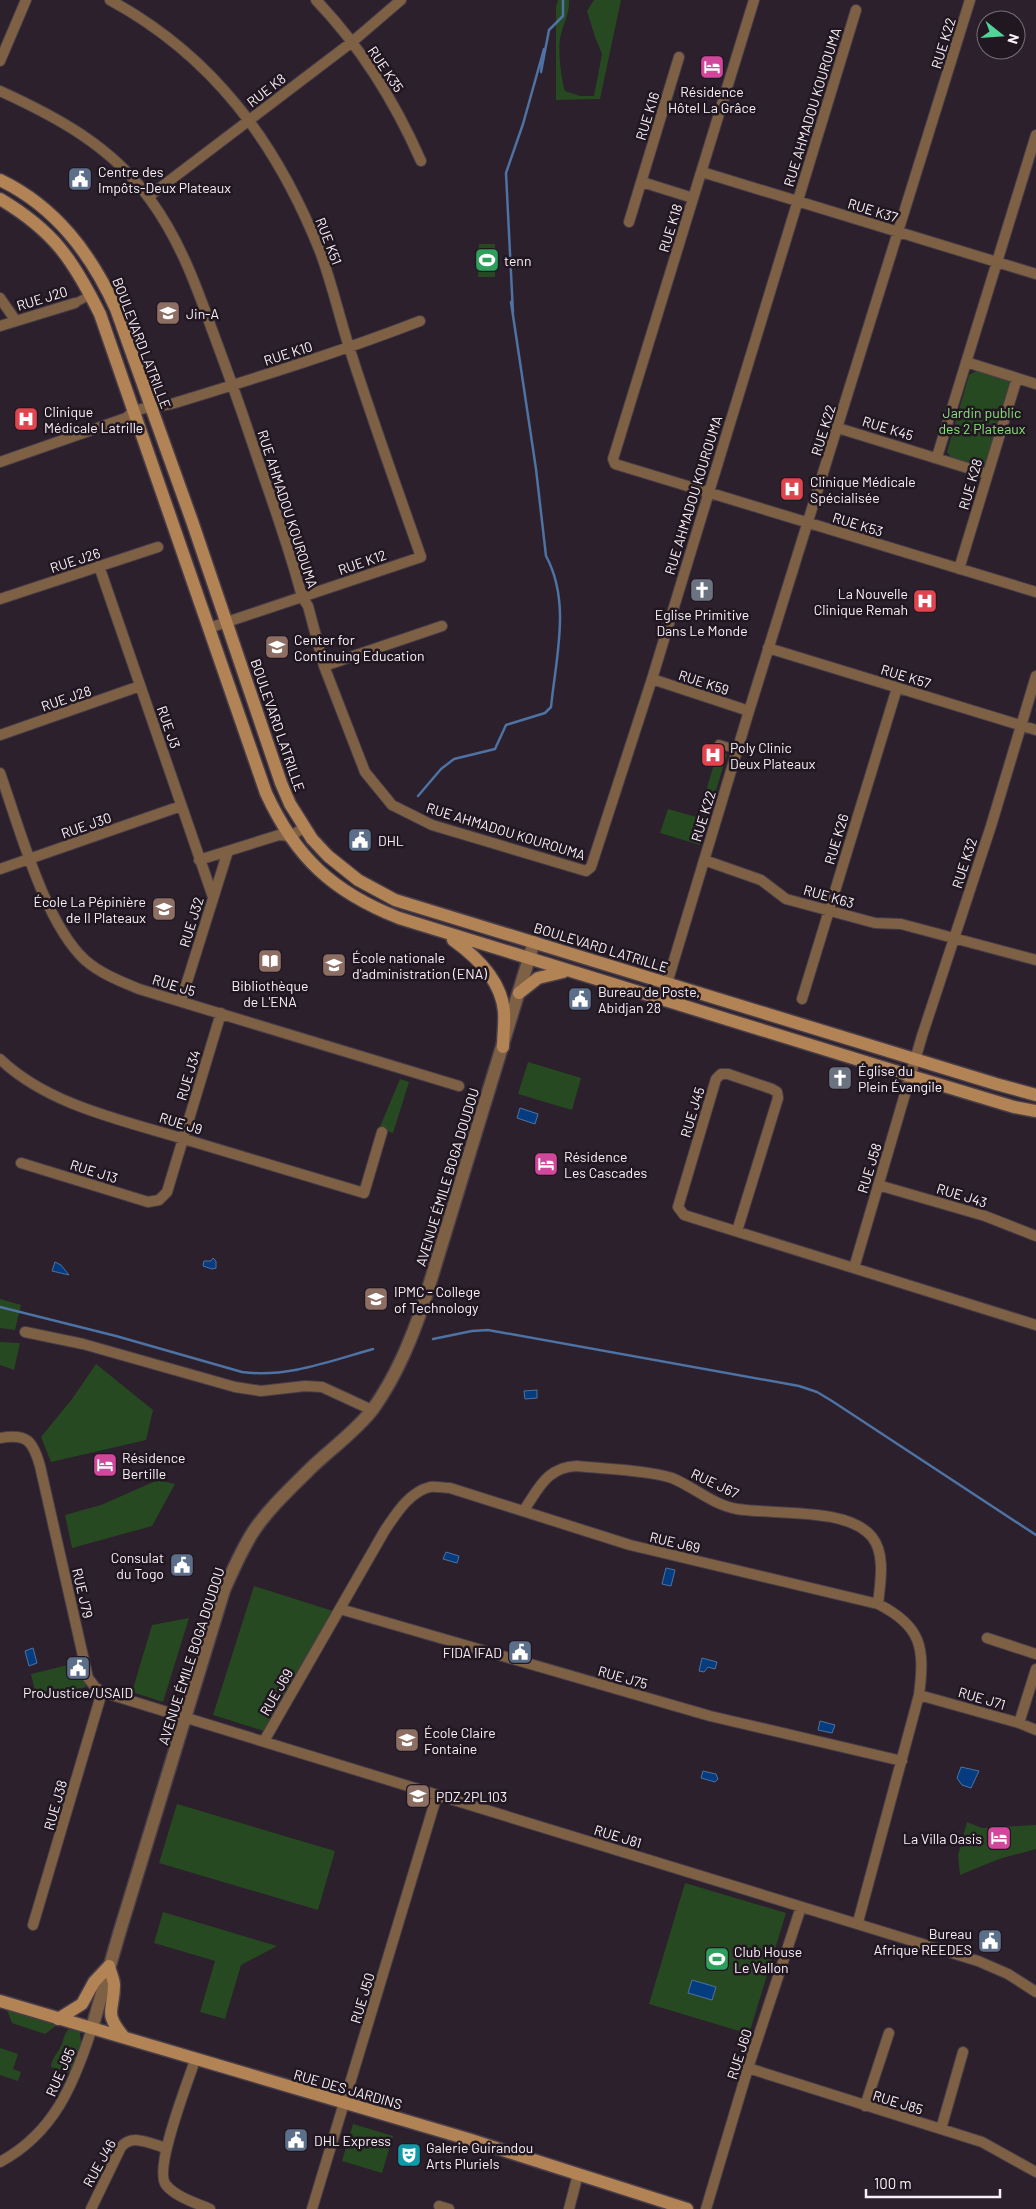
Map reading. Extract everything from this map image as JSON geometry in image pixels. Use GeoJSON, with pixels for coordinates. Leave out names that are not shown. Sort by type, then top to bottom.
{"type":"FeatureCollection","features":[{"type":"Feature","properties":{"kind":"main road","name":"BOULEVARD LATRILLE"},"geometry":{"type":"LineString","coordinates":[[0,180],[51,213],[75,239],[92,262],[116,309],[156,409],[281,783],[301,823],[328,856],[374,890],[395,900],[1036,1095]]}},
{"type":"Feature","properties":{"kind":"main road","name":"BOULEVARD LATRILLE"},"geometry":{"type":"LineString","coordinates":[[0,199],[40,226],[53,239],[78,271],[100,314],[132,416],[209,628],[266,794],[284,832],[320,872],[358,900],[399,918],[445,934],[569,972]]}},
{"type":"Feature","properties":{"kind":"main road"},"geometry":{"type":"LineString","coordinates":[[445,934],[473,955],[494,982],[501,996],[504,1012],[503,1047]]}},
{"type":"Feature","properties":{"kind":"main road"},"geometry":{"type":"LineString","coordinates":[[519,993],[545,975],[569,972],[1014,1107],[1036,1111]]}},
{"type":"Feature","properties":{"kind":"main road"},"geometry":{"type":"LineString","coordinates":[[58,2019],[82,2004],[94,1982],[109,1966]]}},
{"type":"Feature","properties":{"kind":"main road"},"geometry":{"type":"LineString","coordinates":[[109,1966],[114,1985],[109,2012],[112,2022],[123,2036]]}},
{"type":"Feature","properties":{"kind":"main road","name":"RUE DES JARDINS"},"geometry":{"type":"LineString","coordinates":[[0,2001],[123,2036],[195,2060],[344,2103],[687,2209]]}},
{"type":"Feature","properties":{"kind":"street"},"geometry":{"type":"LineString","coordinates":[[0,62],[26,0]]}},
{"type":"Feature","properties":{"kind":"street","name":"RUE K51"},"geometry":{"type":"LineString","coordinates":[[110,0],[137,14],[196,60],[250,121],[277,161],[300,206],[319,250],[349,348],[421,557]]}},
{"type":"Feature","properties":{"kind":"street","name":"RUE K35"},"geometry":{"type":"LineString","coordinates":[[316,0],[352,42],[393,103],[421,161]]}},
{"type":"Feature","properties":{"kind":"street","name":"RUE K18"},"geometry":{"type":"LineString","coordinates":[[615,464],[614,459],[754,0]]}},
{"type":"Feature","properties":{"kind":"street","name":"RUE K22"},"geometry":{"type":"LineString","coordinates":[[662,1000],[768,648],[970,0]]}},
{"type":"Feature","properties":{"kind":"street","name":"RUE K8"},"geometry":{"type":"LineString","coordinates":[[148,197],[250,121],[352,42],[400,2]]}},
{"type":"Feature","properties":{"kind":"street","name":"RUE AHMADOU KOUROUMA"},"geometry":{"type":"LineString","coordinates":[[0,90],[71,126],[119,166],[148,197],[184,258],[233,385],[302,597],[308,606],[324,666],[365,772],[392,805],[432,825],[586,870],[591,866],[652,679],[796,201],[856,10]]}},
{"type":"Feature","properties":{"kind":"street","name":"RUE K16"},"geometry":{"type":"LineString","coordinates":[[629,222],[679,57]]}},
{"type":"Feature","properties":{"kind":"street"},"geometry":{"type":"LineString","coordinates":[[937,457],[1036,135]]}},
{"type":"Feature","properties":{"kind":"street","name":"RUE K37"},"geometry":{"type":"LineString","coordinates":[[702,172],[1036,274]]}},
{"type":"Feature","properties":{"kind":"street"},"geometry":{"type":"LineString","coordinates":[[642,182],[694,198]]}},
{"type":"Feature","properties":{"kind":"street","name":"RUE J20"},"geometry":{"type":"LineString","coordinates":[[0,326],[91,296]]}},
{"type":"Feature","properties":{"kind":"street"},"geometry":{"type":"LineString","coordinates":[[0,298],[16,321]]}},
{"type":"Feature","properties":{"kind":"street","name":"RUE K10"},"geometry":{"type":"LineString","coordinates":[[0,462],[132,416],[349,348],[420,321]]}},
{"type":"Feature","properties":{"kind":"street"},"geometry":{"type":"LineString","coordinates":[[966,362],[1036,384]]}},
{"type":"Feature","properties":{"kind":"street","name":"RUE K28"},"geometry":{"type":"LineString","coordinates":[[959,569],[1017,378]]}},
{"type":"Feature","properties":{"kind":"street","name":"RUE K45"},"geometry":{"type":"LineString","coordinates":[[838,428],[987,474]]}},
{"type":"Feature","properties":{"kind":"street","name":"RUE K53"},"geometry":{"type":"LineString","coordinates":[[615,464],[1036,592]]}},
{"type":"Feature","properties":{"kind":"street","name":"RUE J26"},"geometry":{"type":"LineString","coordinates":[[0,600],[158,547]]}},
{"type":"Feature","properties":{"kind":"street","name":"RUE K12"},"geometry":{"type":"LineString","coordinates":[[209,628],[421,557]]}},
{"type":"Feature","properties":{"kind":"street","name":"RUE J3"},"geometry":{"type":"LineString","coordinates":[[99,566],[213,897]]}},
{"type":"Feature","properties":{"kind":"street"},"geometry":{"type":"LineString","coordinates":[[324,666],[442,626]]}},
{"type":"Feature","properties":{"kind":"street","name":"RUE K57"},"geometry":{"type":"LineString","coordinates":[[768,648],[1036,730]]}},
{"type":"Feature","properties":{"kind":"street","name":"RUE K32"},"geometry":{"type":"LineString","coordinates":[[915,1058],[992,826],[1036,676]]}},
{"type":"Feature","properties":{"kind":"street","name":"RUE K59"},"geometry":{"type":"LineString","coordinates":[[652,679],[749,711]]}},
{"type":"Feature","properties":{"kind":"street","name":"RUE J28"},"geometry":{"type":"LineString","coordinates":[[0,735],[140,686]]}},
{"type":"Feature","properties":{"kind":"street","name":"RUE K26"},"geometry":{"type":"LineString","coordinates":[[802,999],[897,688]]}},
{"type":"Feature","properties":{"kind":"street"},"geometry":{"type":"LineString","coordinates":[[720,744],[738,750]]}},
{"type":"Feature","properties":{"kind":"street","name":"RUE J5"},"geometry":{"type":"LineString","coordinates":[[0,773],[30,859],[53,916],[74,948],[86,960],[114,979],[221,1014],[459,1086]]}},
{"type":"Feature","properties":{"kind":"street","name":"RUE J30"},"geometry":{"type":"LineString","coordinates":[[0,870],[181,806]]}},
{"type":"Feature","properties":{"kind":"street"},"geometry":{"type":"LineString","coordinates":[[199,860],[284,832],[301,823]]}},
{"type":"Feature","properties":{"kind":"street","name":"RUE J32"},"geometry":{"type":"LineString","coordinates":[[181,1001],[228,851]]}},
{"type":"Feature","properties":{"kind":"street","name":"RUE K63"},"geometry":{"type":"LineString","coordinates":[[704,860],[761,880],[786,899],[875,923],[901,924],[1036,960]]}},
{"type":"Feature","properties":{"kind":"street","name":"AVENUE ÉMILE BOGA DOUDOU"},"geometry":{"type":"LineString","coordinates":[[92,2028],[109,1966],[224,1590],[238,1559],[254,1531],[312,1468],[372,1410],[394,1374],[413,1336],[534,942]]}},
{"type":"Feature","properties":{"kind":"street","name":"RUE J34"},"geometry":{"type":"LineString","coordinates":[[159,1200],[167,1192],[221,1014]]}},
{"type":"Feature","properties":{"kind":"street","name":"RUE J58"},"geometry":{"type":"LineString","coordinates":[[854,1268],[915,1058]]}},
{"type":"Feature","properties":{"kind":"street","name":"RUE J9"},"geometry":{"type":"LineString","coordinates":[[0,1059],[42,1089],[91,1110],[364,1193],[382,1132]]}},
{"type":"Feature","properties":{"kind":"street","name":"RUE J45"},"geometry":{"type":"LineString","coordinates":[[737,1232],[778,1098],[777,1092],[772,1088],[728,1074],[721,1074],[716,1079],[678,1207],[684,1215],[737,1232],[1036,1325]]}},
{"type":"Feature","properties":{"kind":"street","name":"RUE J13"},"geometry":{"type":"LineString","coordinates":[[21,1162],[148,1202],[159,1200]]}},
{"type":"Feature","properties":{"kind":"street","name":"RUE J43"},"geometry":{"type":"LineString","coordinates":[[878,1185],[985,1216],[1036,1236]]}},
{"type":"Feature","properties":{"kind":"street"},"geometry":{"type":"LineString","coordinates":[[25,1332],[83,1344],[235,1388],[261,1391],[306,1386],[322,1387],[372,1410]]}},
{"type":"Feature","properties":{"kind":"street","name":"RUE J79"},"geometry":{"type":"LineString","coordinates":[[0,1438],[19,1436],[34,1446],[42,1473],[88,1678],[94,1687],[102,1692]]}},
{"type":"Feature","properties":{"kind":"street","name":"RUE J67"},"geometry":{"type":"LineString","coordinates":[[524,1510],[542,1483],[554,1470],[577,1466],[670,1478],[728,1507],[841,1518],[859,1525],[873,1538],[880,1555],[878,1604]]}},
{"type":"Feature","properties":{"kind":"street","name":"RUE J69"},"geometry":{"type":"LineString","coordinates":[[264,1741],[385,1530],[401,1507],[417,1493],[431,1487],[450,1488],[630,1545],[878,1604],[895,1613],[914,1630],[921,1650],[922,1672],[919,1695],[858,1922]]}},
{"type":"Feature","properties":{"kind":"street","name":"RUE J75"},"geometry":{"type":"LineString","coordinates":[[340,1609],[710,1716],[902,1761]]}},
{"type":"Feature","properties":{"kind":"street"},"geometry":{"type":"LineString","coordinates":[[987,1638],[1036,1654]]}},
{"type":"Feature","properties":{"kind":"street"},"geometry":{"type":"LineString","coordinates":[[1019,1724],[1036,1669]]}},
{"type":"Feature","properties":{"kind":"street"},"geometry":{"type":"LineString","coordinates":[[102,1692],[186,1719]]}},
{"type":"Feature","properties":{"kind":"street","name":"RUE J38"},"geometry":{"type":"LineString","coordinates":[[34,1925],[102,1692]]}},
{"type":"Feature","properties":{"kind":"street","name":"RUE J71"},"geometry":{"type":"LineString","coordinates":[[919,1695],[1036,1730]]}},
{"type":"Feature","properties":{"kind":"street","name":"RUE J81"},"geometry":{"type":"LineString","coordinates":[[186,1719],[437,1794],[801,1908],[858,1922],[978,1961],[1008,1974],[1036,1992]]}},
{"type":"Feature","properties":{"kind":"street","name":"RUE J50"},"geometry":{"type":"LineString","coordinates":[[312,2209],[437,1794]]}},
{"type":"Feature","properties":{"kind":"street","name":"RUE J60"},"geometry":{"type":"LineString","coordinates":[[706,2209],[748,2068],[801,1908]]}},
{"type":"Feature","properties":{"kind":"street","name":"RUE J95"},"geometry":{"type":"LineString","coordinates":[[0,2162],[22,2148],[56,2112],[74,2081],[92,2028]]}},
{"type":"Feature","properties":{"kind":"street"},"geometry":{"type":"LineString","coordinates":[[865,2106],[889,2034]]}},
{"type":"Feature","properties":{"kind":"street"},"geometry":{"type":"LineString","coordinates":[[941,2129],[963,2052]]}},
{"type":"Feature","properties":{"kind":"street"},"geometry":{"type":"LineString","coordinates":[[195,2060],[166,2148],[162,2174],[165,2184],[173,2192],[210,2209]]}},
{"type":"Feature","properties":{"kind":"street","name":"RUE J85"},"geometry":{"type":"LineString","coordinates":[[748,2068],[982,2142],[1036,2172]]}},
{"type":"Feature","properties":{"kind":"street","name":"RUE J46"},"geometry":{"type":"LineString","coordinates":[[91,2209],[121,2147],[126,2142],[131,2139],[166,2148]]}},
{"type":"Feature","properties":{"kind":"street"},"geometry":{"type":"LineString","coordinates":[[568,2209],[578,2174]]}},
{"type":"Feature","properties":{"kind":"green space"},"geometry":{"type":"Polygon","coordinates":[[[558,0],[569,0],[559,44],[561,73],[565,91],[580,96],[594,96],[602,54],[587,11],[594,0],[621,0],[600,99],[556,100],[556,7],[558,0]]]}},
{"type":"Feature","properties":{"kind":"green space","name":"tenn"},"geometry":{"type":"Polygon","coordinates":[[[479,244],[495,244],[495,277],[478,277],[479,244]]]}},
{"type":"Feature","properties":{"kind":"green space","name":"Jardin public des 2 Plateaux"},"geometry":{"type":"Polygon","coordinates":[[[978,370],[1012,381],[986,468],[953,460],[947,452],[969,375],[978,370]]]}},
{"type":"Feature","properties":{"kind":"green space"},"geometry":{"type":"Polygon","coordinates":[[[718,751],[727,754],[715,794],[706,791],[718,751]]]}},
{"type":"Feature","properties":{"kind":"green space"},"geometry":{"type":"Polygon","coordinates":[[[668,809],[707,820],[700,845],[660,833],[668,809]]]}},
{"type":"Feature","properties":{"kind":"green space"},"geometry":{"type":"Polygon","coordinates":[[[528,1062],[581,1078],[572,1110],[518,1094],[528,1062]]]}},
{"type":"Feature","properties":{"kind":"green space"},"geometry":{"type":"Polygon","coordinates":[[[400,1079],[409,1082],[393,1133],[379,1129],[400,1079]]]}},
{"type":"Feature","properties":{"kind":"green space"},"geometry":{"type":"Polygon","coordinates":[[[0,1299],[21,1305],[15,1330],[0,1328],[0,1299]]]}},
{"type":"Feature","properties":{"kind":"green space"},"geometry":{"type":"Polygon","coordinates":[[[0,1342],[20,1343],[14,1370],[0,1365],[0,1342]]]}},
{"type":"Feature","properties":{"kind":"green space"},"geometry":{"type":"Polygon","coordinates":[[[96,1364],[153,1410],[146,1440],[51,1462],[41,1437],[72,1399],[96,1364]]]}},
{"type":"Feature","properties":{"kind":"green space"},"geometry":{"type":"Polygon","coordinates":[[[158,1480],[175,1484],[152,1526],[72,1548],[65,1515],[101,1505],[158,1480]]]}},
{"type":"Feature","properties":{"kind":"green space"},"geometry":{"type":"Polygon","coordinates":[[[254,1586],[333,1611],[264,1731],[213,1715],[254,1586]]]}},
{"type":"Feature","properties":{"kind":"green space"},"geometry":{"type":"Polygon","coordinates":[[[189,1618],[163,1702],[132,1692],[152,1625],[189,1618]]]}},
{"type":"Feature","properties":{"kind":"green space"},"geometry":{"type":"Polygon","coordinates":[[[80,1662],[86,1687],[37,1699],[31,1674],[80,1662]]]}},
{"type":"Feature","properties":{"kind":"green space"},"geometry":{"type":"Polygon","coordinates":[[[177,1804],[335,1851],[318,1910],[159,1863],[177,1804]]]}},
{"type":"Feature","properties":{"kind":"green space","name":"La Villa Oasis"},"geometry":{"type":"Polygon","coordinates":[[[967,1822],[982,1828],[1036,1825],[1036,1849],[999,1859],[960,1875],[958,1855],[967,1822]]]}},
{"type":"Feature","properties":{"kind":"green space","name":"Club House Le Vallon"},"geometry":{"type":"Polygon","coordinates":[[[685,1883],[786,1913],[749,2034],[649,2004],[685,1883]]]}},
{"type":"Feature","properties":{"kind":"green space"},"geometry":{"type":"Polygon","coordinates":[[[163,1912],[277,1946],[241,1965],[225,2019],[200,2012],[215,1961],[154,1943],[163,1912]]]}},
{"type":"Feature","properties":{"kind":"green space"},"geometry":{"type":"Polygon","coordinates":[[[7,2010],[57,2025],[45,2034],[12,2023],[7,2010]]]}},
{"type":"Feature","properties":{"kind":"green space"},"geometry":{"type":"Polygon","coordinates":[[[69,2029],[80,2032],[81,2043],[70,2073],[51,2067],[53,2059],[69,2029]]]}},
{"type":"Feature","properties":{"kind":"green space"},"geometry":{"type":"Polygon","coordinates":[[[0,2048],[18,2054],[13,2069],[21,2072],[18,2081],[0,2075],[0,2048]]]}},
{"type":"Feature","properties":{"kind":"green space"},"geometry":{"type":"Polygon","coordinates":[[[353,2124],[393,2136],[382,2173],[342,2161],[353,2124]]]}},
{"type":"Feature","properties":{"kind":"water"},"geometry":{"type":"Polygon","coordinates":[[[520,1108],[538,1114],[535,1124],[517,1118],[520,1108]]]}},
{"type":"Feature","properties":{"kind":"water"},"geometry":{"type":"Polygon","coordinates":[[[213,1258],[216,1261],[216,1268],[212,1269],[203,1266],[204,1261],[211,1261],[213,1258]]]}},
{"type":"Feature","properties":{"kind":"water"},"geometry":{"type":"Polygon","coordinates":[[[55,1262],[61,1265],[69,1275],[52,1271],[55,1262]]]}},
{"type":"Feature","properties":{"kind":"water"},"geometry":{"type":"Polygon","coordinates":[[[537,1390],[537,1398],[525,1399],[524,1391],[537,1390]]]}},
{"type":"Feature","properties":{"kind":"water"},"geometry":{"type":"Polygon","coordinates":[[[446,1552],[459,1556],[457,1563],[443,1559],[446,1552]]]}},
{"type":"Feature","properties":{"kind":"water"},"geometry":{"type":"Polygon","coordinates":[[[666,1568],[675,1570],[671,1586],[662,1584],[666,1568]]]}},
{"type":"Feature","properties":{"kind":"water"},"geometry":{"type":"Polygon","coordinates":[[[33,1648],[37,1663],[29,1666],[25,1651],[33,1648]]]}},
{"type":"Feature","properties":{"kind":"water"},"geometry":{"type":"Polygon","coordinates":[[[702,1658],[717,1662],[715,1669],[708,1667],[704,1672],[699,1671],[702,1658]]]}},
{"type":"Feature","properties":{"kind":"water"},"geometry":{"type":"Polygon","coordinates":[[[820,1721],[835,1725],[832,1733],[818,1730],[820,1721]]]}},
{"type":"Feature","properties":{"kind":"water"},"geometry":{"type":"Polygon","coordinates":[[[961,1767],[979,1771],[971,1788],[962,1785],[957,1778],[961,1767]]]}},
{"type":"Feature","properties":{"kind":"water"},"geometry":{"type":"Polygon","coordinates":[[[703,1771],[716,1774],[718,1779],[715,1782],[701,1778],[703,1771]]]}},
{"type":"Feature","properties":{"kind":"water"},"geometry":{"type":"Polygon","coordinates":[[[692,1980],[716,1987],[712,2000],[688,1993],[692,1980]]]}},
{"type":"Feature","properties":{"kind":"waterway"},"geometry":{"type":"LineString","coordinates":[[418,796],[441,769],[454,759],[495,749],[506,725],[545,713],[551,707],[560,630],[560,611],[554,574],[546,556],[536,469],[511,302],[513,313],[506,173],[523,124],[544,49],[541,72],[549,30],[563,16],[563,0]]}},
{"type":"Feature","properties":{"kind":"waterway"},"geometry":{"type":"LineString","coordinates":[[0,1307],[116,1336],[242,1372],[275,1373],[292,1371],[373,1349]]}},
{"type":"Feature","properties":{"kind":"waterway"},"geometry":{"type":"LineString","coordinates":[[433,1339],[472,1331],[488,1330],[799,1386],[817,1392],[832,1401],[1036,1535]]}},
{"type":"Feature","properties":{"kind":"place","name":"Résidence Hôtel La Grâce"},"geometry":{"type":"Point","coordinates":[712,67]}},
{"type":"Feature","properties":{"kind":"place","name":"Centre des Impôts-Deux Plateaux"},"geometry":{"type":"Point","coordinates":[80,179]}},
{"type":"Feature","properties":{"kind":"place","name":"tenn"},"geometry":{"type":"Point","coordinates":[487,260]}},
{"type":"Feature","properties":{"kind":"place","name":"Jin-A"},"geometry":{"type":"Point","coordinates":[168,313]}},
{"type":"Feature","properties":{"kind":"place","name":"Clinique Médicale Latrille"},"geometry":{"type":"Point","coordinates":[26,419]}},
{"type":"Feature","properties":{"kind":"place","name":"Clinique Médicale Spécialisée"},"geometry":{"type":"Point","coordinates":[792,489]}},
{"type":"Feature","properties":{"kind":"place","name":"Eglise Primitive Dans Le Monde"},"geometry":{"type":"Point","coordinates":[702,590]}},
{"type":"Feature","properties":{"kind":"place","name":"La Nouvelle Clinique Remah"},"geometry":{"type":"Point","coordinates":[925,601]}},
{"type":"Feature","properties":{"kind":"place","name":"Center for Continuing Education"},"geometry":{"type":"Point","coordinates":[277,647]}},
{"type":"Feature","properties":{"kind":"place","name":"Poly Clinic Deux Plateaux"},"geometry":{"type":"Point","coordinates":[713,755]}},
{"type":"Feature","properties":{"kind":"place","name":"DHL"},"geometry":{"type":"Point","coordinates":[360,840]}},
{"type":"Feature","properties":{"kind":"place","name":"École La Pépinière de II Plateaux"},"geometry":{"type":"Point","coordinates":[164,909]}},
{"type":"Feature","properties":{"kind":"place","name":"Bibliothèque de L'ENA"},"geometry":{"type":"Point","coordinates":[270,961]}},
{"type":"Feature","properties":{"kind":"place","name":"École nationale d'administration (ENA)"},"geometry":{"type":"Point","coordinates":[334,965]}},
{"type":"Feature","properties":{"kind":"place","name":"Bureau de Poste, Abidjan 28"},"geometry":{"type":"Point","coordinates":[580,999]}},
{"type":"Feature","properties":{"kind":"place","name":"Église du Plein Évangile"},"geometry":{"type":"Point","coordinates":[840,1078]}},
{"type":"Feature","properties":{"kind":"place","name":"Résidence Les Cascades"},"geometry":{"type":"Point","coordinates":[546,1164]}},
{"type":"Feature","properties":{"kind":"place","name":"IPMC - College of Technology"},"geometry":{"type":"Point","coordinates":[376,1299]}},
{"type":"Feature","properties":{"kind":"place","name":"Résidence Bertille"},"geometry":{"type":"Point","coordinates":[105,1465]}},
{"type":"Feature","properties":{"kind":"place","name":"Consulat du Togo"},"geometry":{"type":"Point","coordinates":[182,1565]}},
{"type":"Feature","properties":{"kind":"place","name":"FIDA IFAD"},"geometry":{"type":"Point","coordinates":[520,1652]}},
{"type":"Feature","properties":{"kind":"place","name":"ProJustice/USAID"},"geometry":{"type":"Point","coordinates":[78,1668]}},
{"type":"Feature","properties":{"kind":"place","name":"École Claire Fontaine"},"geometry":{"type":"Point","coordinates":[407,1740]}},
{"type":"Feature","properties":{"kind":"place","name":"PDZ 2PL103"},"geometry":{"type":"Point","coordinates":[418,1796]}},
{"type":"Feature","properties":{"kind":"place","name":"La Villa Oasis"},"geometry":{"type":"Point","coordinates":[999,1838]}},
{"type":"Feature","properties":{"kind":"place","name":"Bureau Afrique REEDES"},"geometry":{"type":"Point","coordinates":[990,1941]}},
{"type":"Feature","properties":{"kind":"place","name":"Club House Le Vallon"},"geometry":{"type":"Point","coordinates":[717,1959]}},
{"type":"Feature","properties":{"kind":"place","name":"DHL Express"},"geometry":{"type":"Point","coordinates":[296,2140]}},
{"type":"Feature","properties":{"kind":"place","name":"Galerie Guirandou Arts Pluriels"},"geometry":{"type":"Point","coordinates":[409,2155]}}]}
